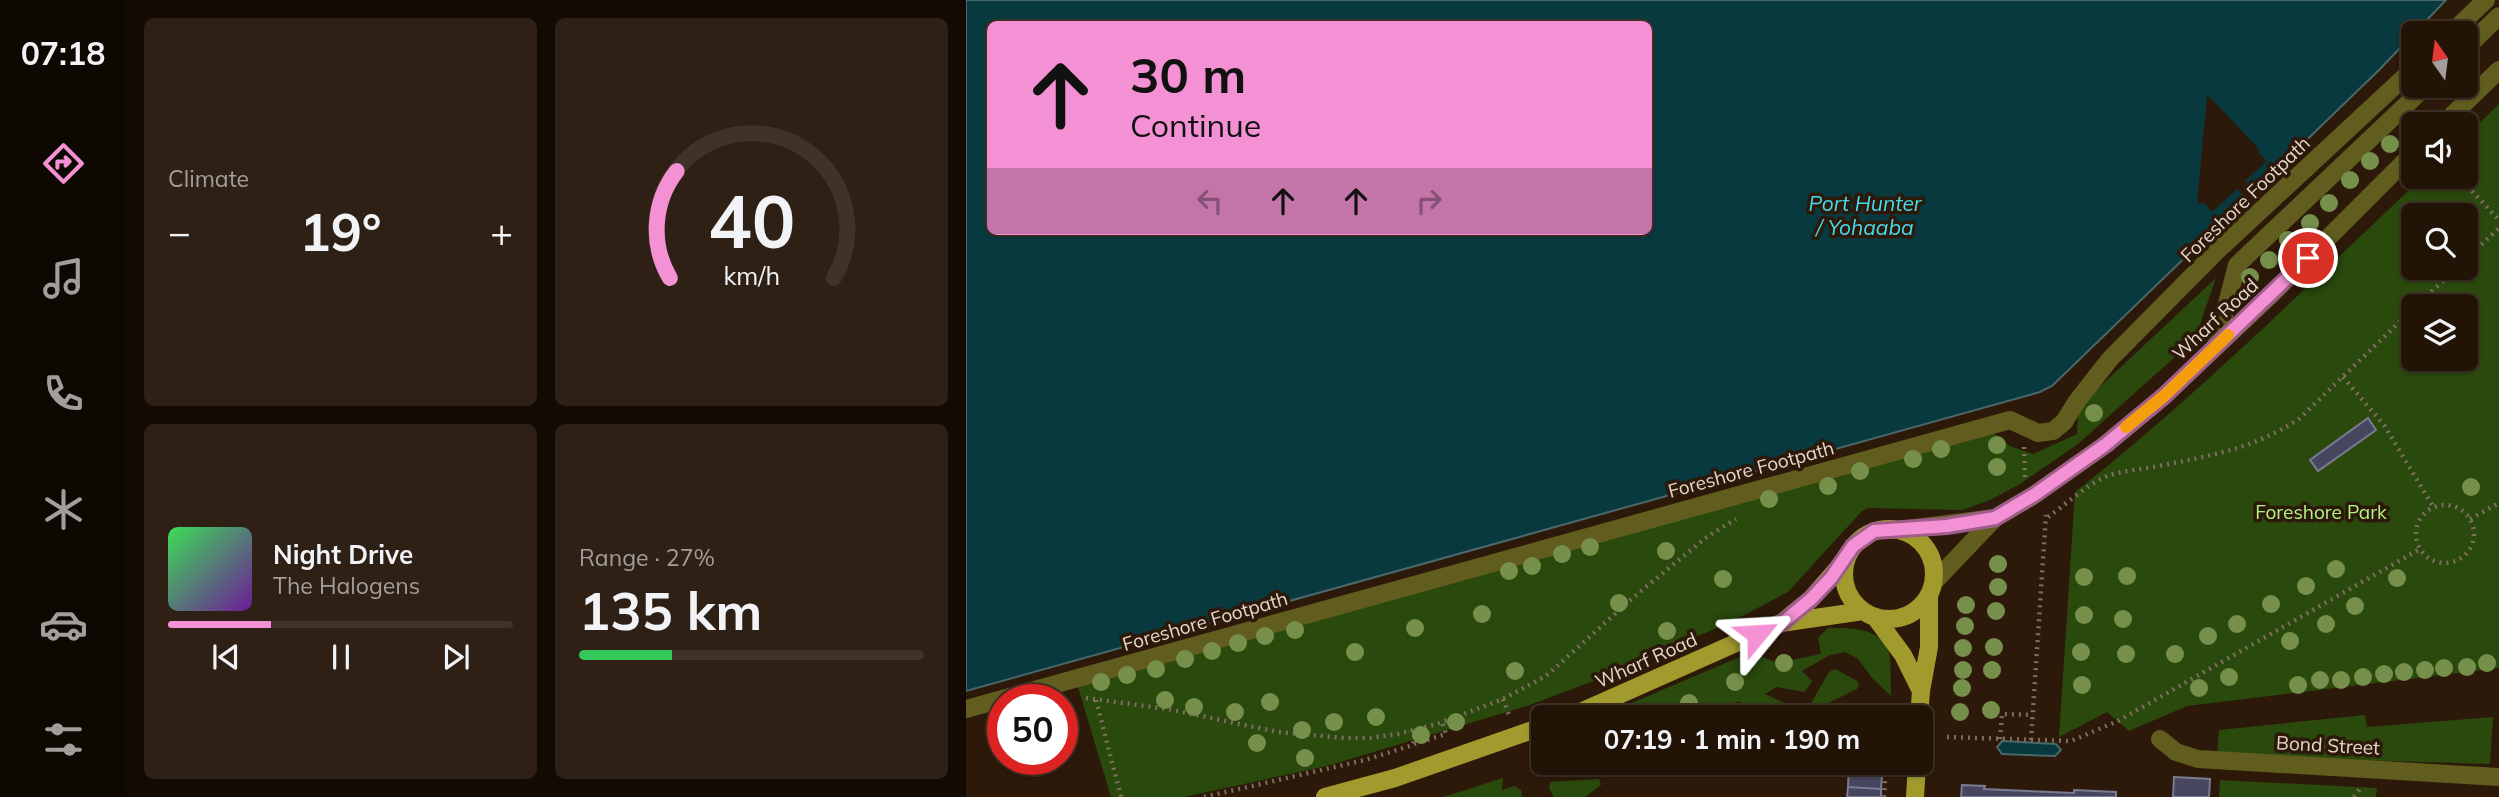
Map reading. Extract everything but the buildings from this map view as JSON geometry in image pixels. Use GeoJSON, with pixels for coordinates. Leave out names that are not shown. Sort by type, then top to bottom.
{"type":"FeatureCollection","features":[{"type":"Feature","properties":{"kind":"main road"},"geometry":{"type":"LineString","coordinates":[[1920,705],[1929,647],[1934,565],[1927,549],[1915,537],[1900,530],[1874,531],[1853,546],[1847,558],[1844,577],[1850,596],[1903,654],[1921,691]]}},
{"type":"Feature","properties":{"kind":"main road","name":"Wharf Road"},"geometry":{"type":"LineString","coordinates":[[1596,705],[1782,623],[1817,593],[1847,558]]}},
{"type":"Feature","properties":{"kind":"main road"},"geometry":{"type":"LineString","coordinates":[[1869,614],[1891,619],[1907,616],[1920,607],[1932,588]]}},
{"type":"Feature","properties":{"kind":"main road","name":"Wharf Road"},"geometry":{"type":"LineString","coordinates":[[1782,623],[1869,614]]}},
{"type":"Feature","properties":{"kind":"main road"},"geometry":{"type":"LineString","coordinates":[[1325,797],[1395,778],[1531,731]]}},
{"type":"Feature","properties":{"kind":"main road"},"geometry":{"type":"LineString","coordinates":[[1915,797],[1916,775]]}},
{"type":"Feature","properties":{"kind":"street"},"geometry":{"type":"LineString","coordinates":[[2464,21],[2486,0]]}},
{"type":"Feature","properties":{"kind":"street"},"geometry":{"type":"LineString","coordinates":[[2478,36],[2499,16]]}},
{"type":"Feature","properties":{"kind":"street"},"geometry":{"type":"LineString","coordinates":[[2478,84],[2499,70]]}},
{"type":"Feature","properties":{"kind":"street","name":"Foreshore Footpath"},"geometry":{"type":"LineString","coordinates":[[966,709],[2010,420],[2038,433],[2053,431],[2064,422],[2110,359],[2217,251],[2401,80]]}},
{"type":"Feature","properties":{"kind":"street"},"geometry":{"type":"LineString","coordinates":[[2216,346],[2237,265],[2413,98]]}},
{"type":"Feature","properties":{"kind":"street"},"geometry":{"type":"LineString","coordinates":[[2452,112],[2463,98]]}},
{"type":"Feature","properties":{"kind":"street","name":"Wharf Road"},"geometry":{"type":"LineString","coordinates":[[1932,588],[1995,518],[2034,495],[2105,445],[2164,396],[2273,293],[2401,165]]}},
{"type":"Feature","properties":{"kind":"street","name":"Wharf Road"},"geometry":{"type":"LineString","coordinates":[[1900,530],[1995,518]]}},
{"type":"Feature","properties":{"kind":"street","name":"Bond Street"},"geometry":{"type":"LineString","coordinates":[[2160,739],[2176,752],[2198,760],[2499,776]]}},
{"type":"Feature","properties":{"kind":"path"},"geometry":{"type":"LineString","coordinates":[[2472,191],[2499,220]]}},
{"type":"Feature","properties":{"kind":"path"},"geometry":{"type":"LineString","coordinates":[[2478,248],[2499,228]]}},
{"type":"Feature","properties":{"kind":"path"},"geometry":{"type":"LineString","coordinates":[[2429,294],[2444,280]]}},
{"type":"Feature","properties":{"kind":"path"},"geometry":{"type":"LineString","coordinates":[[2031,740],[2048,517],[2103,478],[2124,471],[2252,445],[2277,433],[2299,419],[2401,321]]}},
{"type":"Feature","properties":{"kind":"path"},"geometry":{"type":"LineString","coordinates":[[2343,377],[2384,425],[2434,508]]}},
{"type":"Feature","properties":{"kind":"path"},"geometry":{"type":"LineString","coordinates":[[2024,425],[2025,480]]}},
{"type":"Feature","properties":{"kind":"path"},"geometry":{"type":"LineString","coordinates":[[2470,519],[2499,503]]}},
{"type":"Feature","properties":{"kind":"path"},"geometry":{"type":"LineString","coordinates":[[2442,506],[2458,509],[2470,519],[2473,528],[2472,545],[2460,559],[2452,562],[2434,561],[2420,549],[2416,530],[2419,521],[2434,508],[2442,506]]}},
{"type":"Feature","properties":{"kind":"path"},"geometry":{"type":"LineString","coordinates":[[1078,696],[1168,709],[1278,732],[1357,738],[1410,731],[1503,699],[1546,676],[1707,536],[1740,516]]}},
{"type":"Feature","properties":{"kind":"path"},"geometry":{"type":"LineString","coordinates":[[1947,737],[2071,741],[2118,721],[2420,549]]}},
{"type":"Feature","properties":{"kind":"path"},"geometry":{"type":"LineString","coordinates":[[1090,675],[1121,797]]}},
{"type":"Feature","properties":{"kind":"path"},"geometry":{"type":"LineString","coordinates":[[1503,699],[1510,719]]}},
{"type":"Feature","properties":{"kind":"path"},"geometry":{"type":"LineString","coordinates":[[2000,739],[2002,714],[2033,715]]}},
{"type":"Feature","properties":{"kind":"path"},"geometry":{"type":"LineString","coordinates":[[1204,797],[1354,762],[1413,745],[1446,734],[1441,722]]}},
{"type":"Feature","properties":{"kind":"path"},"geometry":{"type":"LineString","coordinates":[[1410,731],[1415,737],[1413,745]]}},
{"type":"Feature","properties":{"kind":"path"},"geometry":{"type":"LineString","coordinates":[[1884,797],[1885,775]]}},
{"type":"Feature","properties":{"kind":"green space","name":"Foreshore Park"},"geometry":{"type":"Polygon","coordinates":[[[2499,104],[2499,668],[2187,706],[2129,731],[2107,712],[2059,737],[2075,492],[2165,417],[2410,189],[2478,189],[2478,124],[2499,104]]]}},
{"type":"Feature","properties":{"kind":"green space"},"geometry":{"type":"Polygon","coordinates":[[[2216,278],[2198,330],[2187,346],[2078,444],[2020,484],[1990,500],[1963,510],[1868,508],[1862,511],[1788,592],[1735,620],[1599,679],[1527,706],[1327,766],[1184,797],[1111,797],[1077,684],[1992,432],[2010,446],[2033,454],[2077,434],[2078,414],[2091,395],[2216,278]]]}},
{"type":"Feature","properties":{"kind":"green space"},"geometry":{"type":"Polygon","coordinates":[[[1828,628],[1862,630],[1878,637],[1888,650],[1891,696],[1857,658],[1845,652],[1830,655],[1802,671],[1812,681],[1805,692],[1776,687],[1765,694],[1789,705],[1741,705],[1740,701],[1729,705],[1627,705],[1742,656],[1757,655],[1778,663],[1821,654],[1818,638],[1828,628]]]}},
{"type":"Feature","properties":{"kind":"green space"},"geometry":{"type":"Polygon","coordinates":[[[1835,669],[1857,681],[1857,689],[1824,705],[1810,705],[1829,672],[1835,669]]]}},
{"type":"Feature","properties":{"kind":"green space"},"geometry":{"type":"Polygon","coordinates":[[[2365,715],[2367,727],[2493,717],[2490,764],[2217,756],[2219,730],[2365,715]]]}},
{"type":"Feature","properties":{"kind":"green space"},"geometry":{"type":"Polygon","coordinates":[[[1503,778],[1502,790],[1515,786],[1521,790],[1522,797],[1443,797],[1503,778]]]}},
{"type":"Feature","properties":{"kind":"green space"},"geometry":{"type":"Polygon","coordinates":[[[1599,779],[1601,785],[1585,797],[1554,797],[1549,788],[1550,782],[1599,779]]]}},
{"type":"Feature","properties":{"kind":"green space"},"geometry":{"type":"Polygon","coordinates":[[[2220,780],[2377,788],[2376,797],[2219,797],[2220,780]]]}},
{"type":"Feature","properties":{"kind":"water","name":"Port Hunter / Yohaaba"},"geometry":{"type":"Polygon","coordinates":[[[966,0],[2446,0],[2426,21],[2401,21],[2401,47],[2052,386],[2040,392],[966,691],[966,0]]]}},
{"type":"Feature","properties":{"kind":"water"},"geometry":{"type":"Polygon","coordinates":[[[2002,741],[2056,744],[2061,750],[2055,756],[2002,754],[1997,747],[2002,741]]]}},
{"type":"Feature","properties":{"kind":"pier"},"geometry":{"type":"Polygon","coordinates":[[[2207,97],[2210,97],[2259,149],[2258,152],[2267,161],[2245,181],[2255,193],[2248,200],[2237,189],[2212,212],[2204,203],[2197,203],[2207,97]]]}},
{"type":"Feature","properties":{"kind":"slow traffic"},"geometry":{"type":"LineString","coordinates":[[2126,427],[2164,396],[2228,335]]}},
{"type":"Feature","properties":{"kind":"route"},"geometry":{"type":"LineString","coordinates":[[1757,634],[1782,623],[1811,599],[1847,558],[1853,546],[1874,531],[1947,526],[1995,518],[2034,495],[2105,445],[2164,396],[2308,258]]}}]}
